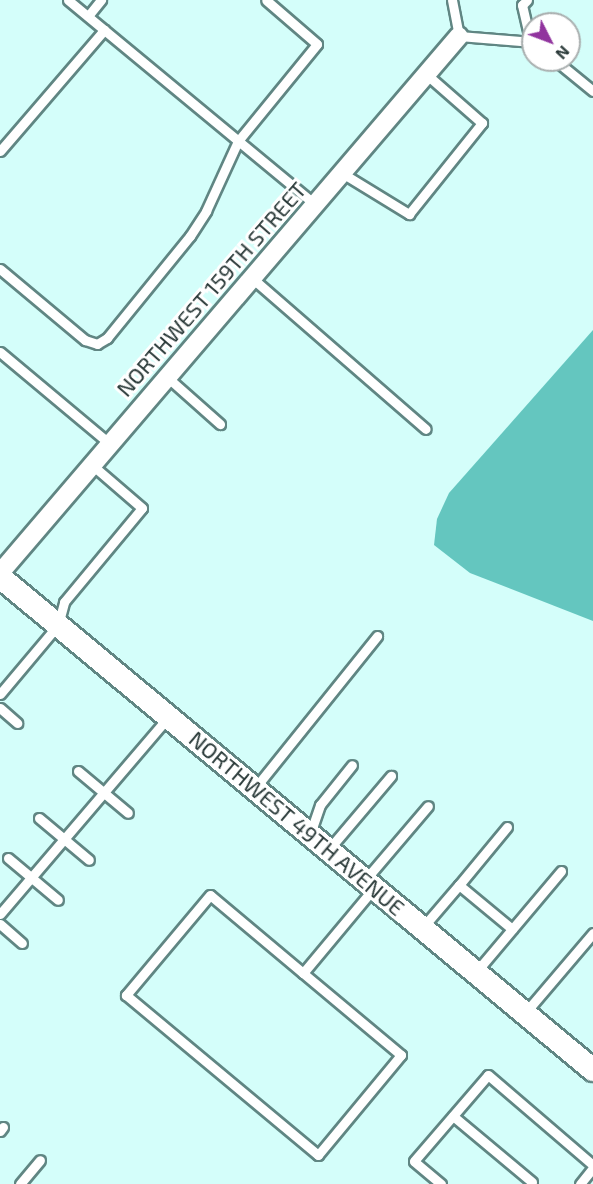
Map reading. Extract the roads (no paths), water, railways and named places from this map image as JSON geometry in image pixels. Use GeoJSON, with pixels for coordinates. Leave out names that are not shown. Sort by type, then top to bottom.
{"type":"FeatureCollection","features":[{"type":"Feature","properties":{"kind":"street","name":"NORTHWEST 159TH STREET"},"geometry":{"type":"LineString","coordinates":[[0,575],[459,36]]}},
{"type":"Feature","properties":{"kind":"street","name":"NORTHWEST 49TH AVENUE"},"geometry":{"type":"LineString","coordinates":[[0,575],[58,626],[593,1070]]}},
{"type":"Feature","properties":{"kind":"lane"},"geometry":{"type":"LineString","coordinates":[[68,0],[315,204]]}},
{"type":"Feature","properties":{"kind":"lane"},"geometry":{"type":"LineString","coordinates":[[88,16],[101,0]]}},
{"type":"Feature","properties":{"kind":"lane"},"geometry":{"type":"LineString","coordinates":[[0,269],[85,340],[97,344],[107,338],[190,236],[238,141],[317,44],[266,0]]}},
{"type":"Feature","properties":{"kind":"lane"},"geometry":{"type":"LineString","coordinates":[[452,0],[459,36],[521,40]]}},
{"type":"Feature","properties":{"kind":"lane"},"geometry":{"type":"LineString","coordinates":[[0,151],[104,30]]}},
{"type":"Feature","properties":{"kind":"lane"},"geometry":{"type":"LineString","coordinates":[[570,72],[593,91]]}},
{"type":"Feature","properties":{"kind":"lane"},"geometry":{"type":"LineString","coordinates":[[342,173],[410,214],[482,123],[426,74]]}},
{"type":"Feature","properties":{"kind":"lane"},"geometry":{"type":"LineString","coordinates":[[252,278],[426,429]]}},
{"type":"Feature","properties":{"kind":"lane"},"geometry":{"type":"LineString","coordinates":[[0,352],[110,444]]}},
{"type":"Feature","properties":{"kind":"lane"},"geometry":{"type":"LineString","coordinates":[[167,377],[220,424]]}},
{"type":"Feature","properties":{"kind":"lane"},"geometry":{"type":"LineString","coordinates":[[0,694],[58,626],[64,602],[142,508],[93,465]]}},
{"type":"Feature","properties":{"kind":"lane"},"geometry":{"type":"LineString","coordinates":[[255,788],[377,636]]}},
{"type":"Feature","properties":{"kind":"lane"},"geometry":{"type":"LineString","coordinates":[[0,708],[18,723]]}},
{"type":"Feature","properties":{"kind":"lane"},"geometry":{"type":"LineString","coordinates":[[0,914],[169,716]]}},
{"type":"Feature","properties":{"kind":"lane"},"geometry":{"type":"LineString","coordinates":[[310,834],[320,805],[352,765]]}},
{"type":"Feature","properties":{"kind":"lane"},"geometry":{"type":"LineString","coordinates":[[78,771],[128,813]]}},
{"type":"Feature","properties":{"kind":"lane"},"geometry":{"type":"LineString","coordinates":[[329,849],[391,776]]}},
{"type":"Feature","properties":{"kind":"lane"},"geometry":{"type":"LineString","coordinates":[[303,973],[428,806]]}},
{"type":"Feature","properties":{"kind":"lane"},"geometry":{"type":"LineString","coordinates":[[39,818],[89,860]]}},
{"type":"Feature","properties":{"kind":"lane"},"geometry":{"type":"LineString","coordinates":[[423,927],[507,827]]}},
{"type":"Feature","properties":{"kind":"lane"},"geometry":{"type":"LineString","coordinates":[[8,858],[58,900]]}},
{"type":"Feature","properties":{"kind":"lane"},"geometry":{"type":"LineString","coordinates":[[476,972],[561,871]]}},
{"type":"Feature","properties":{"kind":"lane"},"geometry":{"type":"LineString","coordinates":[[459,885],[512,929]]}},
{"type":"Feature","properties":{"kind":"lane"},"geometry":{"type":"LineString","coordinates":[[210,896],[303,973],[401,1055],[318,1155],[126,995],[210,896]]}},
{"type":"Feature","properties":{"kind":"lane"},"geometry":{"type":"LineString","coordinates":[[0,924],[22,943]]}},
{"type":"Feature","properties":{"kind":"lane"},"geometry":{"type":"LineString","coordinates":[[525,1013],[593,933]]}},
{"type":"Feature","properties":{"kind":"lane"},"geometry":{"type":"LineString","coordinates":[[441,1184],[414,1161],[488,1075],[593,1166],[579,1184]]}},
{"type":"Feature","properties":{"kind":"lane"},"geometry":{"type":"LineString","coordinates":[[453,1116],[532,1182]]}},
{"type":"Feature","properties":{"kind":"lane"},"geometry":{"type":"LineString","coordinates":[[20,1184],[40,1160]]}},
{"type":"Feature","properties":{"kind":"water"},"geometry":{"type":"Polygon","coordinates":[[[593,330],[593,621],[470,573],[434,545],[437,519],[449,493],[593,330]]]}}]}
